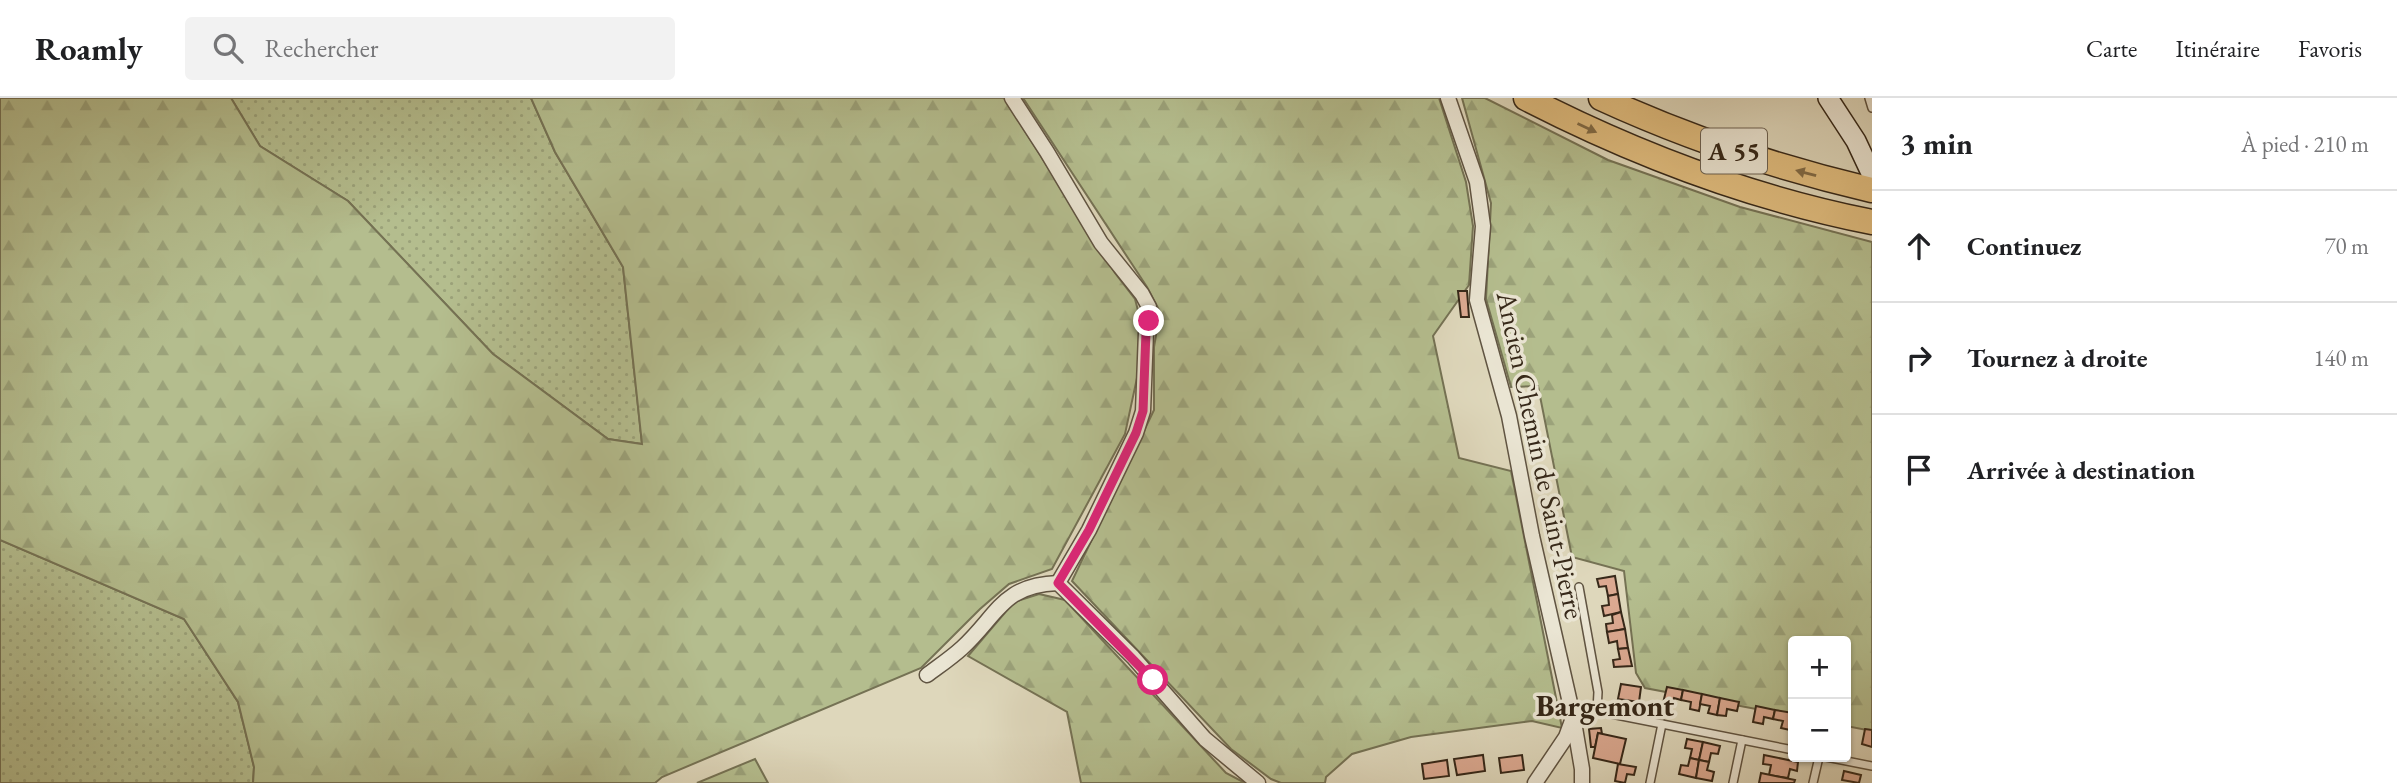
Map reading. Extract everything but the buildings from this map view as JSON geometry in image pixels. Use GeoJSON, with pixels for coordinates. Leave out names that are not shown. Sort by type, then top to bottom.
{"type":"FeatureCollection","features":[{"type":"Feature","properties":{"kind":"highway","name":"A 55"},"geometry":{"type":"LineString","coordinates":[[1526,98],[1639,151],[1718,181],[1772,198],[1872,222]]}},
{"type":"Feature","properties":{"kind":"highway","name":"A 55"},"geometry":{"type":"LineString","coordinates":[[1601,98],[1683,133],[1759,160],[1872,190]]}},
{"type":"Feature","properties":{"kind":"main road"},"geometry":{"type":"LineString","coordinates":[[1828,98],[1859,148],[1872,175]]}},
{"type":"Feature","properties":{"kind":"street"},"geometry":{"type":"LineString","coordinates":[[1012,98],[1101,243],[1142,294],[1149,307],[1143,411],[1136,433],[1089,530],[1058,583]]}},
{"type":"Feature","properties":{"kind":"street","name":"Ancien Chemin de Saint-Pierre"},"geometry":{"type":"LineString","coordinates":[[1448,98],[1477,182],[1483,226],[1477,300],[1509,416],[1532,536],[1572,711],[1582,783]]}},
{"type":"Feature","properties":{"kind":"street"},"geometry":{"type":"LineString","coordinates":[[927,676],[963,647],[999,607],[1016,593],[1027,587],[1058,583]]}},
{"type":"Feature","properties":{"kind":"street"},"geometry":{"type":"LineString","coordinates":[[1058,583],[1133,657],[1205,739],[1258,783]]}},
{"type":"Feature","properties":{"kind":"street"},"geometry":{"type":"LineString","coordinates":[[1535,783],[1566,737],[1572,711]]}},
{"type":"Feature","properties":{"kind":"lane"},"geometry":{"type":"LineString","coordinates":[[1869,98],[1872,108]]}},
{"type":"Feature","properties":{"kind":"lane"},"geometry":{"type":"LineString","coordinates":[[1579,587],[1598,692],[1597,711]]}},
{"type":"Feature","properties":{"kind":"lane"},"geometry":{"type":"LineString","coordinates":[[1572,711],[1597,711],[1788,749]]}},
{"type":"Feature","properties":{"kind":"lane"},"geometry":{"type":"LineString","coordinates":[[1650,783],[1662,724]]}},
{"type":"Feature","properties":{"kind":"lane"},"geometry":{"type":"LineString","coordinates":[[1733,783],[1742,740]]}},
{"type":"Feature","properties":{"kind":"lane"},"geometry":{"type":"LineString","coordinates":[[1813,783],[1818,762]]}},
{"type":"Feature","properties":{"kind":"lane"},"geometry":{"type":"LineString","coordinates":[[1851,762],[1872,766]]}},
{"type":"Feature","properties":{"kind":"green space"},"geometry":{"type":"Polygon","coordinates":[[[0,98],[231,98],[260,146],[348,201],[493,354],[608,439],[642,444],[623,267],[555,152],[531,98],[1004,98],[1115,273],[1135,299],[1141,322],[1140,364],[1125,434],[1052,569],[1009,584],[921,668],[662,777],[655,783],[253,783],[254,767],[238,702],[184,619],[0,540],[0,98]]]}},
{"type":"Feature","properties":{"kind":"green space"},"geometry":{"type":"Polygon","coordinates":[[[231,98],[531,98],[555,152],[623,267],[642,444],[608,439],[493,354],[348,201],[260,146],[231,98]]]}},
{"type":"Feature","properties":{"kind":"green space"},"geometry":{"type":"Polygon","coordinates":[[[1023,98],[1439,98],[1466,182],[1473,226],[1469,285],[1433,336],[1459,458],[1511,471],[1562,728],[1532,721],[1411,737],[1352,754],[1326,777],[1325,783],[1281,783],[1271,779],[1231,749],[1072,581],[1154,410],[1154,347],[1160,312],[1147,287],[1023,98]]]}},
{"type":"Feature","properties":{"kind":"green space"},"geometry":{"type":"Polygon","coordinates":[[[1462,98],[1485,98],[1608,160],[1740,207],[1872,242],[1872,731],[1851,727],[1851,636],[1788,636],[1788,715],[1645,688],[1636,673],[1624,571],[1572,557],[1538,386],[1511,387],[1486,299],[1491,203],[1462,98]]]}},
{"type":"Feature","properties":{"kind":"green space"},"geometry":{"type":"Polygon","coordinates":[[[0,540],[184,619],[238,702],[254,767],[253,783],[0,783],[0,540]]]}},
{"type":"Feature","properties":{"kind":"green space"},"geometry":{"type":"Polygon","coordinates":[[[1039,594],[1065,600],[1226,773],[1245,783],[1081,783],[1067,712],[968,656],[1014,602],[1039,594]]]}},
{"type":"Feature","properties":{"kind":"green space"},"geometry":{"type":"Polygon","coordinates":[[[755,759],[768,783],[697,783],[755,759]]]}},
{"type":"Feature","properties":{"kind":"district","name":"Bargemont"},"geometry":{"type":"Point","coordinates":[1605,706]}},
{"type":"Feature","properties":{"kind":"route"},"geometry":{"type":"LineString","coordinates":[[1149,321],[1146,332],[1143,411],[1136,433],[1089,530],[1058,583],[1153,680]]}}]}
